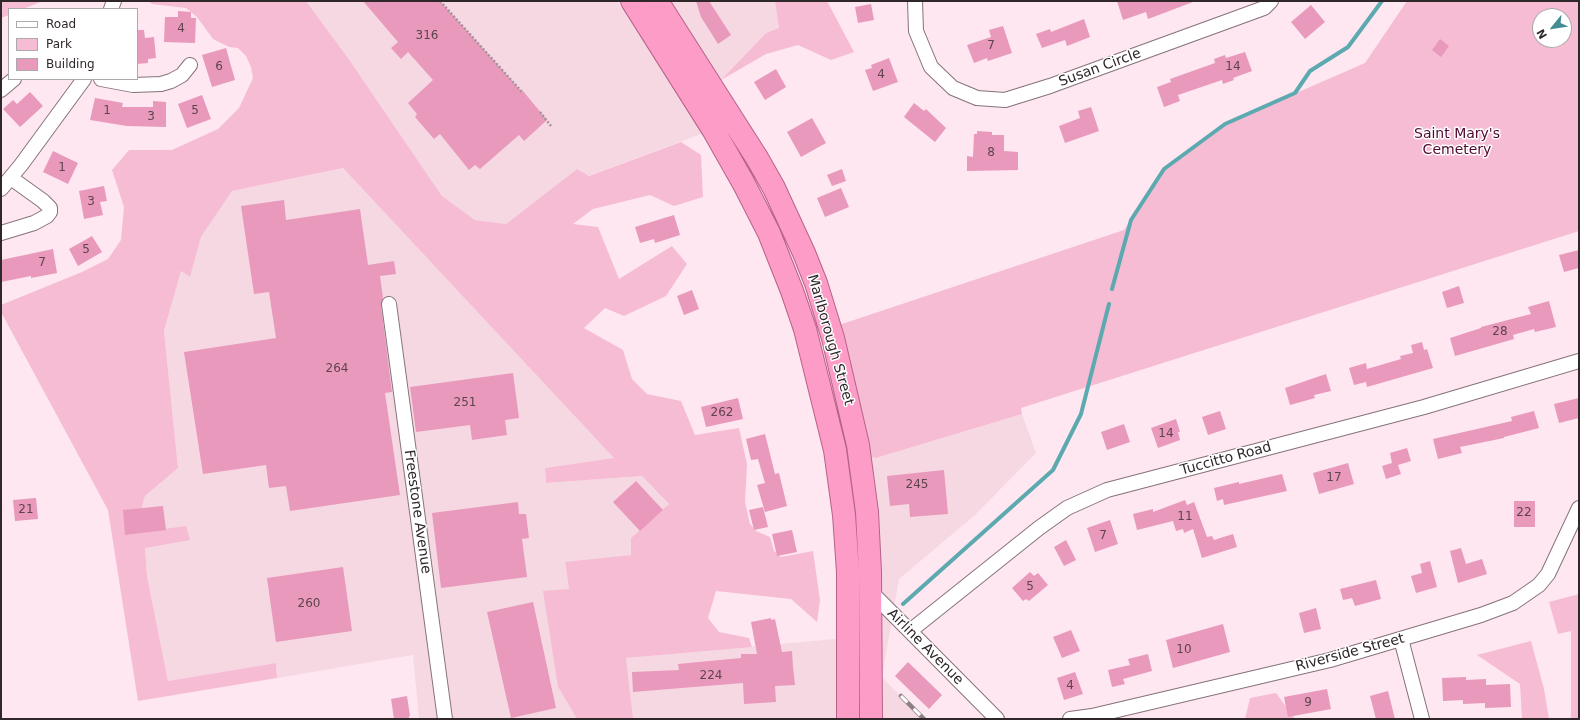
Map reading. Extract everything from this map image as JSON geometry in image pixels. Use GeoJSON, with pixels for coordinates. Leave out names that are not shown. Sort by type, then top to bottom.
{"type":"FeatureCollection","features":[{"type":"Feature","properties":{"kind":"highway","name":"Marlborough Street"},"geometry":{"type":"LineString","coordinates":[[632,1],[714,131],[744,184],[769,232],[792,291],[815,368],[835,450],[844,515],[848,593],[848,719]]}},
{"type":"Feature","properties":{"kind":"highway","name":"Marlborough Street"},"geometry":{"type":"LineString","coordinates":[[657,1],[757,158],[790,223],[816,283],[833,338],[858,445],[867,512],[870,591],[871,719]]}},
{"type":"Feature","properties":{"kind":"street","name":"Susan Circle"},"geometry":{"type":"LineString","coordinates":[[915,1],[916,31],[931,68],[953,88],[977,98],[1005,100],[1058,83],[1264,8],[1271,1]]}},
{"type":"Feature","properties":{"kind":"street"},"geometry":{"type":"LineString","coordinates":[[106,80],[133,85],[161,84],[172,81],[182,75],[190,65]]}},
{"type":"Feature","properties":{"kind":"street"},"geometry":{"type":"LineString","coordinates":[[1,90],[13,80]]}},
{"type":"Feature","properties":{"kind":"street"},"geometry":{"type":"LineString","coordinates":[[1,189],[11,178],[83,80]]}},
{"type":"Feature","properties":{"kind":"street"},"geometry":{"type":"LineString","coordinates":[[1,233],[34,223],[47,216],[50,212],[50,208],[43,201],[11,178]]}},
{"type":"Feature","properties":{"kind":"street","name":"Freestone Avenue"},"geometry":{"type":"LineString","coordinates":[[389,304],[445,719]]}},
{"type":"Feature","properties":{"kind":"street","name":"Tuccitto Road"},"geometry":{"type":"LineString","coordinates":[[910,632],[1039,528],[1068,508],[1107,490],[1424,407],[1579,361]]}},
{"type":"Feature","properties":{"kind":"street","name":"Riverside Street"},"geometry":{"type":"LineString","coordinates":[[1070,719],[1092,716],[1330,660],[1497,610],[1530,593],[1548,574],[1579,508]]}},
{"type":"Feature","properties":{"kind":"street"},"geometry":{"type":"LineString","coordinates":[[848,593],[870,591]]}},
{"type":"Feature","properties":{"kind":"street","name":"Airline Avenue"},"geometry":{"type":"LineString","coordinates":[[870,591],[996,719]]}},
{"type":"Feature","properties":{"kind":"street"},"geometry":{"type":"LineString","coordinates":[[1401,639],[1422,719]]}},
{"type":"Feature","properties":{"kind":"path"},"geometry":{"type":"LineString","coordinates":[[440,1],[522,92]]}},
{"type":"Feature","properties":{"kind":"path"},"geometry":{"type":"LineString","coordinates":[[540,112],[551,126]]}},
{"type":"Feature","properties":{"kind":"shaded area"},"geometry":{"type":"Polygon","coordinates":[[[306,1],[617,1],[704,133],[588,176],[577,169],[506,224],[475,220],[442,196],[348,58],[306,1]]]}},
{"type":"Feature","properties":{"kind":"shaded area"},"geometry":{"type":"Polygon","coordinates":[[[671,1],[775,1],[779,28],[766,33],[721,80],[671,1]]]}},
{"type":"Feature","properties":{"kind":"shaded area"},"geometry":{"type":"Polygon","coordinates":[[[343,168],[615,458],[545,468],[546,483],[642,476],[669,504],[631,538],[631,555],[565,563],[569,590],[558,687],[577,719],[419,719],[413,655],[277,678],[276,663],[168,681],[147,576],[145,547],[190,539],[135,534],[145,496],[178,468],[164,331],[181,271],[190,277],[201,237],[232,191],[343,168]]]}},
{"type":"Feature","properties":{"kind":"shaded area"},"geometry":{"type":"Polygon","coordinates":[[[1022,414],[1036,453],[974,516],[899,579],[882,677],[923,719],[633,719],[626,658],[879,635],[867,456],[876,458],[1022,414]]]}},
{"type":"Feature","properties":{"kind":"green space"},"geometry":{"type":"Polygon","coordinates":[[[1,1],[43,1],[26,8],[8,8],[8,15],[1,18],[1,1]]]}},
{"type":"Feature","properties":{"kind":"green space"},"geometry":{"type":"Polygon","coordinates":[[[148,1],[306,1],[348,58],[442,196],[475,220],[506,224],[577,169],[589,176],[681,142],[701,155],[703,197],[674,206],[650,195],[593,209],[573,224],[598,227],[619,279],[672,246],[687,264],[666,296],[624,316],[605,308],[584,328],[623,350],[632,379],[647,394],[681,401],[695,435],[739,428],[747,464],[745,502],[750,524],[756,531],[770,537],[774,551],[781,557],[813,551],[820,600],[817,622],[791,599],[716,591],[708,618],[719,632],[749,638],[752,647],[626,658],[633,718],[577,719],[558,687],[543,591],[569,589],[565,562],[631,555],[631,538],[669,504],[642,476],[546,483],[545,468],[614,458],[343,168],[232,191],[201,237],[190,277],[181,271],[164,331],[178,468],[145,496],[135,533],[186,526],[190,540],[145,548],[147,576],[168,681],[276,663],[277,678],[138,701],[108,510],[1,312],[1,305],[82,272],[108,259],[121,240],[124,207],[112,170],[129,150],[172,150],[218,129],[239,108],[253,78],[251,67],[246,56],[238,48],[229,47],[213,39],[197,17],[186,8],[152,4],[148,1]]]}},
{"type":"Feature","properties":{"kind":"green space"},"geometry":{"type":"Polygon","coordinates":[[[775,1],[827,1],[854,52],[831,60],[798,45],[766,54],[721,80],[766,33],[779,28],[775,1]]]}},
{"type":"Feature","properties":{"kind":"green space","name":"Saint Mary's Cemetery"},"geometry":{"type":"Polygon","coordinates":[[[1407,1],[1579,1],[1579,231],[1021,408],[1022,414],[876,458],[867,456],[839,325],[1124,230],[1164,169],[1225,124],[1365,63],[1407,1]]]}},
{"type":"Feature","properties":{"kind":"green space"},"geometry":{"type":"Polygon","coordinates":[[[1579,594],[1579,719],[1571,719],[1571,631],[1558,634],[1549,602],[1579,594]]]}},
{"type":"Feature","properties":{"kind":"green space"},"geometry":{"type":"Polygon","coordinates":[[[1531,641],[1544,689],[1549,719],[1522,719],[1520,684],[1477,655],[1531,641]]]}},
{"type":"Feature","properties":{"kind":"green space"},"geometry":{"type":"Polygon","coordinates":[[[1276,693],[1295,719],[1245,719],[1250,698],[1276,693]]]}},
{"type":"Feature","properties":{"kind":"building"},"geometry":{"type":"Polygon","coordinates":[[[363,1],[440,1],[522,92],[523,91],[547,120],[524,141],[519,135],[480,169],[475,165],[469,170],[440,134],[434,139],[415,117],[417,114],[408,103],[433,80],[408,52],[401,59],[391,48],[398,42],[363,1]]]}},
{"type":"Feature","properties":{"kind":"building"},"geometry":{"type":"Polygon","coordinates":[[[696,1],[709,1],[731,35],[718,44],[701,17],[696,1]]]}},
{"type":"Feature","properties":{"kind":"building"},"geometry":{"type":"Polygon","coordinates":[[[1117,1],[1193,2],[1148,19],[1146,12],[1123,20],[1117,1]]]}},
{"type":"Feature","properties":{"kind":"building"},"geometry":{"type":"Polygon","coordinates":[[[871,4],[874,20],[858,23],[855,7],[871,4]]]}},
{"type":"Feature","properties":{"kind":"building"},"geometry":{"type":"Polygon","coordinates":[[[1311,5],[1325,22],[1305,39],[1291,22],[1311,5]]]}},
{"type":"Feature","properties":{"kind":"building"},"geometry":{"type":"Polygon","coordinates":[[[178,11],[191,12],[191,18],[196,18],[195,43],[164,42],[165,17],[178,17],[178,11]]]}},
{"type":"Feature","properties":{"kind":"building"},"geometry":{"type":"Polygon","coordinates":[[[1084,19],[1090,37],[1067,46],[1065,40],[1042,48],[1036,34],[1050,29],[1051,32],[1084,19]]]}},
{"type":"Feature","properties":{"kind":"building"},"geometry":{"type":"Polygon","coordinates":[[[1003,26],[1012,53],[988,61],[987,58],[974,63],[967,45],[991,37],[989,30],[1003,26]]]}},
{"type":"Feature","properties":{"kind":"building"},"geometry":{"type":"Polygon","coordinates":[[[138,30],[144,30],[145,38],[154,37],[156,58],[148,59],[148,63],[138,64],[138,30]]]}},
{"type":"Feature","properties":{"kind":"building"},"geometry":{"type":"Polygon","coordinates":[[[1440,39],[1449,46],[1441,57],[1432,50],[1440,39]]]}},
{"type":"Feature","properties":{"kind":"building"},"geometry":{"type":"Polygon","coordinates":[[[226,48],[235,80],[212,87],[202,55],[226,48]]]}},
{"type":"Feature","properties":{"kind":"building"},"geometry":{"type":"Polygon","coordinates":[[[1245,52],[1252,71],[1233,78],[1234,80],[1223,84],[1222,80],[1178,95],[1180,101],[1164,107],[1157,87],[1171,82],[1170,79],[1215,63],[1214,59],[1225,55],[1226,58],[1245,52]]]}},
{"type":"Feature","properties":{"kind":"building"},"geometry":{"type":"Polygon","coordinates":[[[889,58],[898,82],[873,91],[865,70],[872,68],[871,65],[889,58]]]}},
{"type":"Feature","properties":{"kind":"building"},"geometry":{"type":"Polygon","coordinates":[[[776,69],[786,87],[765,100],[754,82],[776,69]]]}},
{"type":"Feature","properties":{"kind":"building"},"geometry":{"type":"Polygon","coordinates":[[[30,92],[43,106],[20,127],[3,109],[13,100],[17,104],[30,92]]]}},
{"type":"Feature","properties":{"kind":"building"},"geometry":{"type":"Polygon","coordinates":[[[202,95],[211,119],[187,128],[178,104],[202,95]]]}},
{"type":"Feature","properties":{"kind":"building"},"geometry":{"type":"Polygon","coordinates":[[[95,98],[123,103],[122,107],[153,107],[153,101],[166,102],[166,127],[127,126],[90,120],[95,98]]]}},
{"type":"Feature","properties":{"kind":"building"},"geometry":{"type":"Polygon","coordinates":[[[914,103],[924,111],[926,109],[946,128],[935,142],[904,117],[914,103]]]}},
{"type":"Feature","properties":{"kind":"building"},"geometry":{"type":"Polygon","coordinates":[[[1091,107],[1099,131],[1065,143],[1059,126],[1080,118],[1078,111],[1091,107]]]}},
{"type":"Feature","properties":{"kind":"building"},"geometry":{"type":"Polygon","coordinates":[[[812,118],[826,143],[801,157],[787,132],[812,118]]]}},
{"type":"Feature","properties":{"kind":"building"},"geometry":{"type":"Polygon","coordinates":[[[977,131],[992,132],[992,135],[1004,135],[1004,151],[1018,152],[1018,170],[967,171],[967,156],[973,157],[974,134],[977,134],[977,131]]]}},
{"type":"Feature","properties":{"kind":"building"},"geometry":{"type":"Polygon","coordinates":[[[53,151],[78,163],[68,184],[43,172],[53,151]]]}},
{"type":"Feature","properties":{"kind":"building"},"geometry":{"type":"Polygon","coordinates":[[[842,169],[846,181],[832,186],[827,175],[842,169]]]}},
{"type":"Feature","properties":{"kind":"building"},"geometry":{"type":"Polygon","coordinates":[[[104,186],[107,201],[100,202],[103,215],[84,219],[79,191],[104,186]]]}},
{"type":"Feature","properties":{"kind":"building"},"geometry":{"type":"Polygon","coordinates":[[[841,188],[849,207],[825,217],[817,198],[841,188]]]}},
{"type":"Feature","properties":{"kind":"building"},"geometry":{"type":"Polygon","coordinates":[[[284,200],[286,220],[360,209],[368,265],[394,261],[396,274],[380,276],[383,298],[381,305],[392,392],[385,393],[400,495],[290,511],[286,486],[269,488],[266,465],[203,474],[184,352],[276,338],[269,292],[254,294],[241,206],[284,200]]]}},
{"type":"Feature","properties":{"kind":"building"},"geometry":{"type":"Polygon","coordinates":[[[674,215],[680,235],[655,243],[654,239],[640,243],[635,227],[674,215]]]}},
{"type":"Feature","properties":{"kind":"building"},"geometry":{"type":"Polygon","coordinates":[[[92,236],[102,252],[78,266],[69,249],[92,236]]]}},
{"type":"Feature","properties":{"kind":"building"},"geometry":{"type":"Polygon","coordinates":[[[53,249],[57,273],[1,282],[1,260],[53,249]]]}},
{"type":"Feature","properties":{"kind":"building"},"geometry":{"type":"Polygon","coordinates":[[[1579,250],[1579,268],[1564,272],[1559,255],[1579,250]]]}},
{"type":"Feature","properties":{"kind":"building"},"geometry":{"type":"Polygon","coordinates":[[[1459,286],[1464,303],[1447,308],[1442,292],[1459,286]]]}},
{"type":"Feature","properties":{"kind":"building"},"geometry":{"type":"Polygon","coordinates":[[[692,290],[699,309],[684,315],[677,296],[692,290]]]}},
{"type":"Feature","properties":{"kind":"building"},"geometry":{"type":"Polygon","coordinates":[[[1549,301],[1556,327],[1535,332],[1534,329],[1513,335],[1514,339],[1455,356],[1450,338],[1481,327],[1531,314],[1528,307],[1549,301]]]}},
{"type":"Feature","properties":{"kind":"building"},"geometry":{"type":"Polygon","coordinates":[[[1422,342],[1424,350],[1427,349],[1433,368],[1367,387],[1366,382],[1354,385],[1349,368],[1366,363],[1367,369],[1401,359],[1400,356],[1413,353],[1411,345],[1422,342]]]}},
{"type":"Feature","properties":{"kind":"building"},"geometry":{"type":"Polygon","coordinates":[[[513,373],[519,418],[505,420],[507,435],[472,440],[470,425],[416,432],[410,387],[513,373]]]}},
{"type":"Feature","properties":{"kind":"building"},"geometry":{"type":"Polygon","coordinates":[[[1326,374],[1331,391],[1314,395],[1315,398],[1290,405],[1285,388],[1326,374]]]}},
{"type":"Feature","properties":{"kind":"building"},"geometry":{"type":"Polygon","coordinates":[[[738,398],[743,419],[706,427],[701,407],[738,398]]]}},
{"type":"Feature","properties":{"kind":"building"},"geometry":{"type":"Polygon","coordinates":[[[1579,398],[1579,418],[1559,423],[1554,404],[1579,398]]]}},
{"type":"Feature","properties":{"kind":"building"},"geometry":{"type":"Polygon","coordinates":[[[1220,411],[1226,429],[1208,435],[1202,417],[1220,411]]]}},
{"type":"Feature","properties":{"kind":"building"},"geometry":{"type":"Polygon","coordinates":[[[1534,411],[1539,428],[1504,438],[1460,447],[1462,453],[1438,459],[1433,439],[1512,421],[1511,417],[1534,411]]]}},
{"type":"Feature","properties":{"kind":"building"},"geometry":{"type":"Polygon","coordinates":[[[1176,419],[1180,432],[1178,432],[1180,440],[1158,448],[1151,428],[1176,419]]]}},
{"type":"Feature","properties":{"kind":"building"},"geometry":{"type":"Polygon","coordinates":[[[1124,424],[1130,442],[1107,450],[1101,432],[1124,424]]]}},
{"type":"Feature","properties":{"kind":"building"},"geometry":{"type":"Polygon","coordinates":[[[765,434],[775,474],[779,473],[787,506],[765,512],[757,485],[765,483],[758,459],[751,460],[746,439],[765,434]]]}},
{"type":"Feature","properties":{"kind":"building"},"geometry":{"type":"Polygon","coordinates":[[[1407,448],[1411,461],[1398,465],[1401,474],[1386,479],[1382,466],[1392,463],[1390,453],[1407,448]]]}},
{"type":"Feature","properties":{"kind":"building"},"geometry":{"type":"Polygon","coordinates":[[[1348,463],[1354,484],[1319,494],[1313,473],[1348,463]]]}},
{"type":"Feature","properties":{"kind":"building"},"geometry":{"type":"Polygon","coordinates":[[[944,470],[948,514],[910,517],[909,504],[890,506],[887,476],[944,470]]]}},
{"type":"Feature","properties":{"kind":"building"},"geometry":{"type":"Polygon","coordinates":[[[1282,474],[1287,491],[1224,505],[1223,499],[1217,501],[1214,488],[1282,474]]]}},
{"type":"Feature","properties":{"kind":"building"},"geometry":{"type":"Polygon","coordinates":[[[636,481],[663,510],[640,531],[613,502],[636,481]]]}},
{"type":"Feature","properties":{"kind":"building"},"geometry":{"type":"Polygon","coordinates":[[[36,498],[38,519],[15,521],[13,500],[36,498]]]}},
{"type":"Feature","properties":{"kind":"building"},"geometry":{"type":"Polygon","coordinates":[[[1185,500],[1187,505],[1194,502],[1207,537],[1212,536],[1214,540],[1233,534],[1237,547],[1202,558],[1193,529],[1184,533],[1183,529],[1176,531],[1173,521],[1137,530],[1133,514],[1153,509],[1153,512],[1185,500]]]}},
{"type":"Feature","properties":{"kind":"building"},"geometry":{"type":"Polygon","coordinates":[[[1514,501],[1535,501],[1535,527],[1514,527],[1514,501]]]}},
{"type":"Feature","properties":{"kind":"building"},"geometry":{"type":"Polygon","coordinates":[[[518,502],[519,514],[526,514],[529,538],[522,539],[527,577],[441,588],[432,513],[518,502]]]}},
{"type":"Feature","properties":{"kind":"building"},"geometry":{"type":"Polygon","coordinates":[[[163,506],[166,530],[125,535],[123,510],[163,506]]]}},
{"type":"Feature","properties":{"kind":"building"},"geometry":{"type":"Polygon","coordinates":[[[763,507],[768,527],[754,530],[749,510],[763,507]]]}},
{"type":"Feature","properties":{"kind":"building"},"geometry":{"type":"Polygon","coordinates":[[[1110,520],[1118,544],[1095,552],[1087,528],[1110,520]]]}},
{"type":"Feature","properties":{"kind":"building"},"geometry":{"type":"Polygon","coordinates":[[[792,530],[797,552],[777,556],[772,534],[792,530]]]}},
{"type":"Feature","properties":{"kind":"building"},"geometry":{"type":"Polygon","coordinates":[[[1066,540],[1076,560],[1064,566],[1054,547],[1066,540]]]}},
{"type":"Feature","properties":{"kind":"building"},"geometry":{"type":"Polygon","coordinates":[[[1461,548],[1466,564],[1482,559],[1487,574],[1458,583],[1450,551],[1461,548]]]}},
{"type":"Feature","properties":{"kind":"building"},"geometry":{"type":"Polygon","coordinates":[[[1430,561],[1437,587],[1416,593],[1411,576],[1422,573],[1420,564],[1430,561]]]}},
{"type":"Feature","properties":{"kind":"building"},"geometry":{"type":"Polygon","coordinates":[[[343,567],[352,631],[276,642],[267,578],[343,567]]]}},
{"type":"Feature","properties":{"kind":"building"},"geometry":{"type":"Polygon","coordinates":[[[1030,572],[1034,576],[1038,573],[1048,585],[1029,601],[1026,599],[1023,601],[1012,588],[1030,572]]]}},
{"type":"Feature","properties":{"kind":"building"},"geometry":{"type":"Polygon","coordinates":[[[1376,580],[1381,599],[1355,606],[1352,598],[1343,600],[1340,589],[1376,580]]]}},
{"type":"Feature","properties":{"kind":"building"},"geometry":{"type":"Polygon","coordinates":[[[533,602],[556,708],[511,718],[487,612],[533,602]]]}},
{"type":"Feature","properties":{"kind":"building"},"geometry":{"type":"Polygon","coordinates":[[[1316,608],[1321,629],[1304,633],[1299,613],[1316,608]]]}},
{"type":"Feature","properties":{"kind":"building"},"geometry":{"type":"Polygon","coordinates":[[[771,618],[771,620],[775,619],[782,652],[792,651],[795,685],[775,686],[776,702],[744,704],[743,683],[633,692],[632,672],[679,670],[678,664],[741,658],[741,654],[757,654],[751,622],[771,618]]]}},
{"type":"Feature","properties":{"kind":"building"},"geometry":{"type":"Polygon","coordinates":[[[1223,624],[1230,652],[1173,668],[1166,640],[1223,624]]]}},
{"type":"Feature","properties":{"kind":"building"},"geometry":{"type":"Polygon","coordinates":[[[1071,630],[1080,651],[1062,658],[1053,637],[1071,630]]]}},
{"type":"Feature","properties":{"kind":"building"},"geometry":{"type":"Polygon","coordinates":[[[1148,654],[1152,671],[1123,679],[1125,684],[1112,687],[1108,670],[1130,665],[1128,659],[1148,654]]]}},
{"type":"Feature","properties":{"kind":"building"},"geometry":{"type":"Polygon","coordinates":[[[908,662],[942,695],[929,709],[895,676],[908,662]]]}},
{"type":"Feature","properties":{"kind":"building"},"geometry":{"type":"Polygon","coordinates":[[[1075,672],[1083,694],[1064,700],[1057,678],[1075,672]]]}},
{"type":"Feature","properties":{"kind":"building"},"geometry":{"type":"Polygon","coordinates":[[[1466,677],[1466,680],[1486,679],[1486,685],[1510,684],[1511,707],[1485,708],[1485,703],[1463,704],[1463,700],[1443,701],[1442,678],[1466,677]]]}},
{"type":"Feature","properties":{"kind":"building"},"geometry":{"type":"Polygon","coordinates":[[[1327,689],[1331,709],[1288,717],[1284,697],[1327,689]]]}},
{"type":"Feature","properties":{"kind":"building"},"geometry":{"type":"Polygon","coordinates":[[[1388,691],[1395,719],[1376,719],[1370,696],[1388,691]]]}},
{"type":"Feature","properties":{"kind":"building"},"geometry":{"type":"Polygon","coordinates":[[[407,696],[410,716],[409,719],[394,719],[391,699],[407,696]]]}},
{"type":"Feature","properties":{"kind":"waterway"},"geometry":{"type":"LineString","coordinates":[[1112,289],[1131,220],[1164,169],[1225,124],[1295,93],[1310,71],[1348,47],[1382,1]]}},
{"type":"Feature","properties":{"kind":"waterway"},"geometry":{"type":"LineString","coordinates":[[903,604],[1053,470],[1081,414],[1109,304]]}},
{"type":"Feature","properties":{"kind":"railway"},"geometry":{"type":"LineString","coordinates":[[901,696],[924,719]]}}]}
